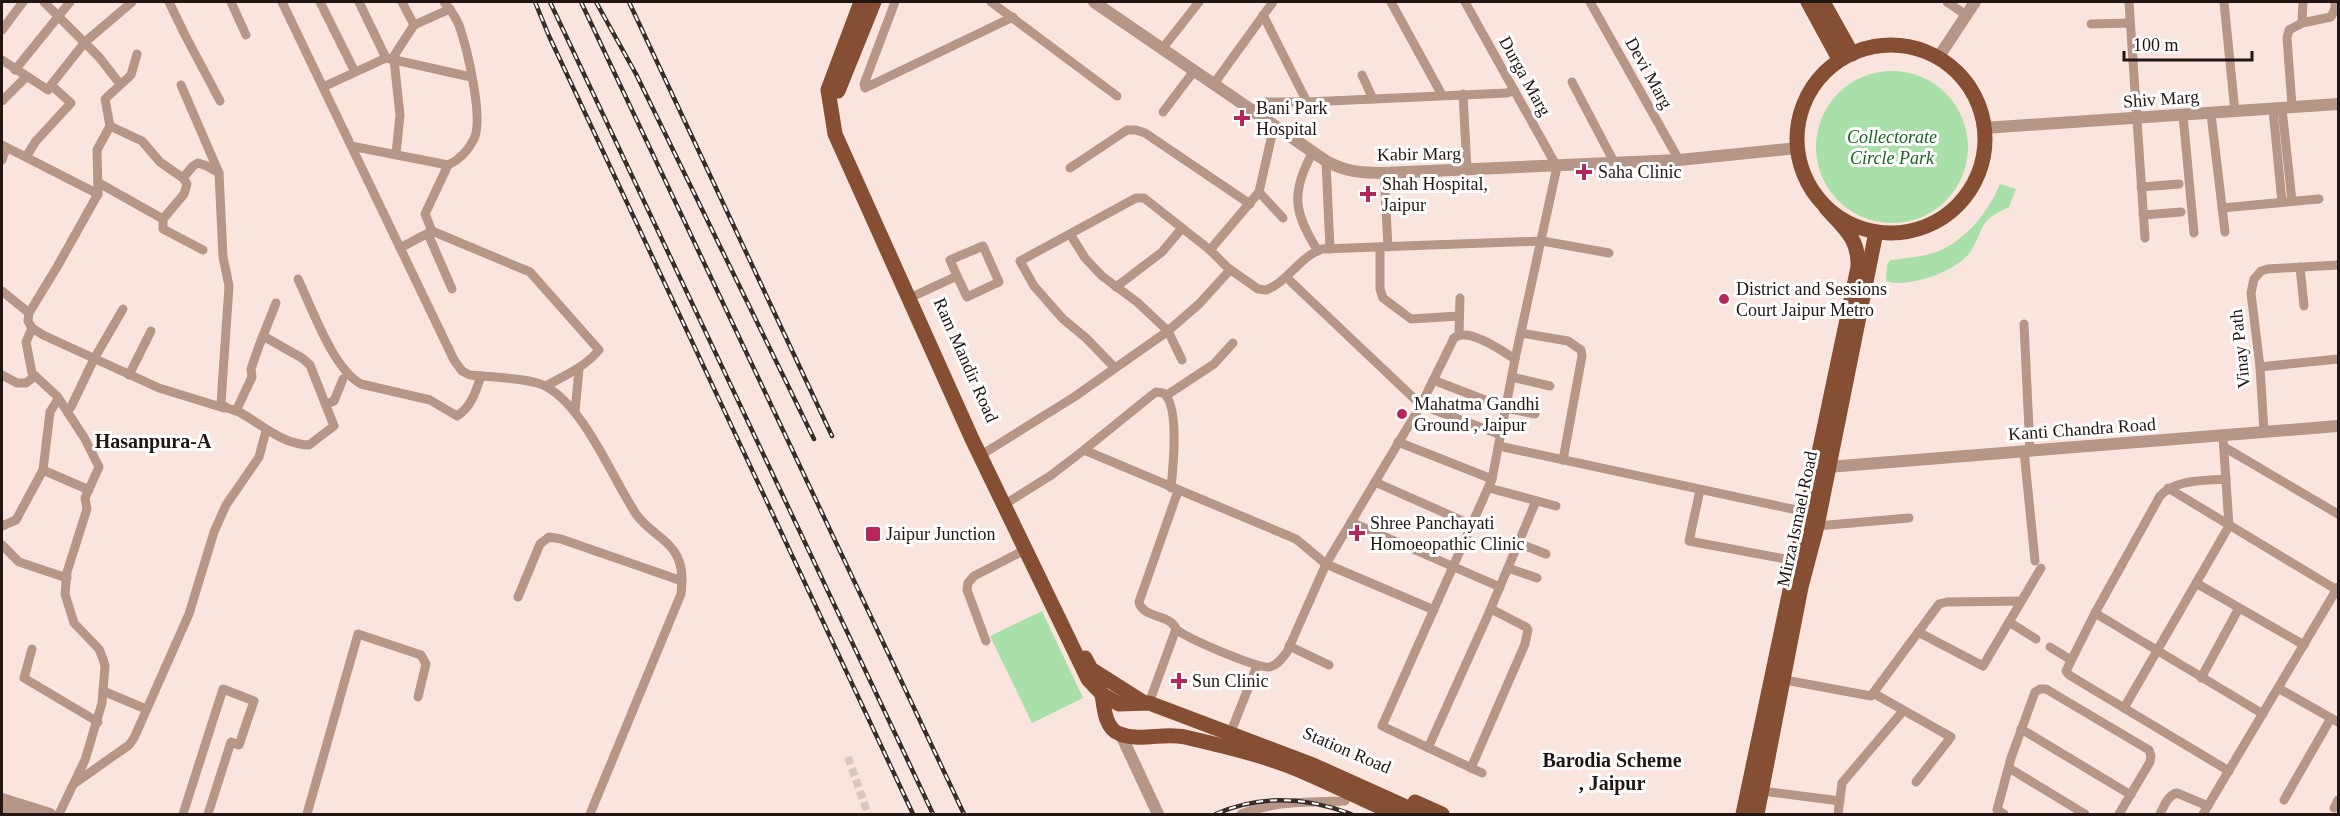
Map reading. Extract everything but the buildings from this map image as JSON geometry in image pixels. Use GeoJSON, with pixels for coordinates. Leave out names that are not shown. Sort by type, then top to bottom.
{"type":"FeatureCollection","features":[{"type":"Feature","properties":{"kind":"main road","name":"Ram Mandir Road"},"geometry":{"type":"LineString","coordinates":[[861,2],[828,90],[835,134],[972,439],[1088,679],[1102,694]]}},
{"type":"Feature","properties":{"kind":"main road","name":"Ram Mandir Road"},"geometry":{"type":"LineString","coordinates":[[874,2],[838,92],[837,114],[850,151],[986,452],[1090,669],[1141,703]]}},
{"type":"Feature","properties":{"kind":"main road"},"geometry":{"type":"LineString","coordinates":[[1808,2],[1846,56]]}},
{"type":"Feature","properties":{"kind":"main road"},"geometry":{"type":"LineString","coordinates":[[1828,3],[1846,56]]}},
{"type":"Feature","properties":{"kind":"main road"},"geometry":{"type":"LineString","coordinates":[[1743,814],[1858,267],[1858,250],[1852,238],[1827,208],[1809,186],[1800,166],[1797,128],[1803,104],[1815,83],[1846,56],[1874,47],[1899,46],[1919,50],[1938,58],[1957,72],[1972,92],[1984,128],[1984,154],[1977,177],[1964,199],[1948,214],[1930,225],[1903,233],[1876,232],[1844,221],[1827,208]]}},
{"type":"Feature","properties":{"kind":"main road","name":"Mirza Ismael Road"},"geometry":{"type":"LineString","coordinates":[[1757,814],[1785,680],[1801,587],[1817,526],[1876,232]]}},
{"type":"Feature","properties":{"kind":"main road"},"geometry":{"type":"LineString","coordinates":[[1102,694],[1119,704],[1141,703]]}},
{"type":"Feature","properties":{"kind":"main road"},"geometry":{"type":"LineString","coordinates":[[1102,694],[1108,722],[1114,731],[1128,736]]}},
{"type":"Feature","properties":{"kind":"main road","name":"Station Road"},"geometry":{"type":"LineString","coordinates":[[1141,703],[1230,734],[1247,746]]}},
{"type":"Feature","properties":{"kind":"main road","name":"Station Road"},"geometry":{"type":"LineString","coordinates":[[1128,736],[1180,735],[1247,746],[1271,740],[1320,757],[1442,814]]}},
{"type":"Feature","properties":{"kind":"main road"},"geometry":{"type":"LineString","coordinates":[[1247,746],[1313,765],[1422,814]]}},
{"type":"Feature","properties":{"kind":"main road"},"geometry":{"type":"LineString","coordinates":[[1247,746],[1271,770],[1374,814]]}},
{"type":"Feature","properties":{"kind":"main road"},"geometry":{"type":"LineString","coordinates":[[1265,752],[1298,770],[1396,814]]}},
{"type":"Feature","properties":{"kind":"street"},"geometry":{"type":"LineString","coordinates":[[2,30],[23,2]]}},
{"type":"Feature","properties":{"kind":"street"},"geometry":{"type":"LineString","coordinates":[[44,2],[85,42],[120,84]]}},
{"type":"Feature","properties":{"kind":"street"},"geometry":{"type":"LineString","coordinates":[[15,70],[70,2]]}},
{"type":"Feature","properties":{"kind":"street"},"geometry":{"type":"LineString","coordinates":[[2,60],[48,90],[85,42],[132,2]]}},
{"type":"Feature","properties":{"kind":"street"},"geometry":{"type":"LineString","coordinates":[[169,2],[220,101]]}},
{"type":"Feature","properties":{"kind":"street"},"geometry":{"type":"LineString","coordinates":[[231,2],[246,35]]}},
{"type":"Feature","properties":{"kind":"street"},"geometry":{"type":"LineString","coordinates":[[282,2],[454,360],[462,371],[470,375],[521,380],[546,386],[575,412],[637,516],[669,545],[679,561],[681,594],[590,814]]}},
{"type":"Feature","properties":{"kind":"street"},"geometry":{"type":"LineString","coordinates":[[320,2],[355,72]]}},
{"type":"Feature","properties":{"kind":"street"},"geometry":{"type":"LineString","coordinates":[[360,2],[391,59],[400,116],[396,154]]}},
{"type":"Feature","properties":{"kind":"street"},"geometry":{"type":"LineString","coordinates":[[402,2],[414,25]]}},
{"type":"Feature","properties":{"kind":"street"},"geometry":{"type":"LineString","coordinates":[[895,2],[864,84],[865,88],[1013,16]]}},
{"type":"Feature","properties":{"kind":"street"},"geometry":{"type":"LineString","coordinates":[[992,2],[1117,96]]}},
{"type":"Feature","properties":{"kind":"street","name":"Kabir Marg"},"geometry":{"type":"LineString","coordinates":[[1094,2],[1326,161],[1354,173],[1384,174],[1615,164],[1797,148]]}},
{"type":"Feature","properties":{"kind":"street"},"geometry":{"type":"LineString","coordinates":[[1162,50],[1198,2]]}},
{"type":"Feature","properties":{"kind":"street"},"geometry":{"type":"LineString","coordinates":[[1213,84],[1273,2]]}},
{"type":"Feature","properties":{"kind":"street"},"geometry":{"type":"LineString","coordinates":[[1391,2],[1442,95]]}},
{"type":"Feature","properties":{"kind":"street","name":"Durga Marg"},"geometry":{"type":"LineString","coordinates":[[1464,2],[1557,167]]}},
{"type":"Feature","properties":{"kind":"street","name":"Devi Marg"},"geometry":{"type":"LineString","coordinates":[[1590,2],[1679,160]]}},
{"type":"Feature","properties":{"kind":"street"},"geometry":{"type":"LineString","coordinates":[[1947,2],[1966,15]]}},
{"type":"Feature","properties":{"kind":"street"},"geometry":{"type":"LineString","coordinates":[[1938,58],[1976,2]]}},
{"type":"Feature","properties":{"kind":"street"},"geometry":{"type":"LineString","coordinates":[[2129,2],[2145,238]]}},
{"type":"Feature","properties":{"kind":"street"},"geometry":{"type":"LineString","coordinates":[[2224,2],[2235,112]]}},
{"type":"Feature","properties":{"kind":"street"},"geometry":{"type":"LineString","coordinates":[[2302,2],[2302,23]]}},
{"type":"Feature","properties":{"kind":"street"},"geometry":{"type":"LineString","coordinates":[[2287,202],[2282,108],[2287,38],[2289,30],[2302,23],[2331,17],[2335,9],[2335,2]]}},
{"type":"Feature","properties":{"kind":"street"},"geometry":{"type":"LineString","coordinates":[[391,59],[414,25],[447,5],[459,26],[471,77],[478,122],[475,138],[465,152],[448,165],[425,214],[452,289]]}},
{"type":"Feature","properties":{"kind":"street"},"geometry":{"type":"LineString","coordinates":[[1263,15],[1307,102]]}},
{"type":"Feature","properties":{"kind":"street"},"geometry":{"type":"LineString","coordinates":[[2091,24],[2130,22]]}},
{"type":"Feature","properties":{"kind":"street"},"geometry":{"type":"LineString","coordinates":[[137,54],[131,75],[105,99],[110,126],[97,150],[98,194],[29,313],[28,321],[32,328],[43,335],[129,375],[159,388],[236,411],[266,431],[297,444],[309,445],[334,426],[310,365],[263,336]]}},
{"type":"Feature","properties":{"kind":"street"},"geometry":{"type":"LineString","coordinates":[[323,87],[391,59],[471,77]]}},
{"type":"Feature","properties":{"kind":"street"},"geometry":{"type":"LineString","coordinates":[[1164,112],[1194,71]]}},
{"type":"Feature","properties":{"kind":"street"},"geometry":{"type":"LineString","coordinates":[[1362,75],[1373,99]]}},
{"type":"Feature","properties":{"kind":"street"},"geometry":{"type":"LineString","coordinates":[[2,101],[26,77]]}},
{"type":"Feature","properties":{"kind":"street"},"geometry":{"type":"LineString","coordinates":[[1572,82],[1615,164]]}},
{"type":"Feature","properties":{"kind":"street"},"geometry":{"type":"LineString","coordinates":[[26,157],[36,141],[71,103],[51,85]]}},
{"type":"Feature","properties":{"kind":"street"},"geometry":{"type":"LineString","coordinates":[[181,86],[219,173],[223,257],[229,286],[221,403],[224,408]]}},
{"type":"Feature","properties":{"kind":"street"},"geometry":{"type":"LineString","coordinates":[[1253,112],[1259,105],[1267,102],[1507,93],[1514,90]]}},
{"type":"Feature","properties":{"kind":"street"},"geometry":{"type":"LineString","coordinates":[[1463,94],[1467,171]]}},
{"type":"Feature","properties":{"kind":"street"},"geometry":{"type":"LineString","coordinates":[[2338,104],[2338,109]]}},
{"type":"Feature","properties":{"kind":"street","name":"Shiv Marg"},"geometry":{"type":"LineString","coordinates":[[1984,128],[2338,104]]}},
{"type":"Feature","properties":{"kind":"street"},"geometry":{"type":"LineString","coordinates":[[2211,114],[2225,232]]}},
{"type":"Feature","properties":{"kind":"street"},"geometry":{"type":"LineString","coordinates":[[2183,116],[2194,233]]}},
{"type":"Feature","properties":{"kind":"street"},"geometry":{"type":"LineString","coordinates":[[110,126],[142,141],[160,162],[183,178],[187,184],[184,194],[163,219],[163,229],[203,250]]}},
{"type":"Feature","properties":{"kind":"street"},"geometry":{"type":"LineString","coordinates":[[1210,250],[1259,192],[1274,126]]}},
{"type":"Feature","properties":{"kind":"street"},"geometry":{"type":"LineString","coordinates":[[1070,168],[1127,130],[1136,130],[1145,133],[1251,204]]}},
{"type":"Feature","properties":{"kind":"street"},"geometry":{"type":"LineString","coordinates":[[351,146],[448,165]]}},
{"type":"Feature","properties":{"kind":"street"},"geometry":{"type":"LineString","coordinates":[[2,160],[4,147],[98,194]]}},
{"type":"Feature","properties":{"kind":"street"},"geometry":{"type":"LineString","coordinates":[[1313,152],[1299,185],[1298,212],[1304,229],[1318,250]]}},
{"type":"Feature","properties":{"kind":"street"},"geometry":{"type":"LineString","coordinates":[[1326,161],[1330,249]]}},
{"type":"Feature","properties":{"kind":"street"},"geometry":{"type":"LineString","coordinates":[[183,178],[193,166],[198,164],[219,173]]}},
{"type":"Feature","properties":{"kind":"street"},"geometry":{"type":"LineString","coordinates":[[1482,773],[1382,726],[1491,483],[1515,359],[1557,167]]}},
{"type":"Feature","properties":{"kind":"street"},"geometry":{"type":"LineString","coordinates":[[1384,174],[1384,247],[1380,289],[1383,298],[1411,319],[1459,316]]}},
{"type":"Feature","properties":{"kind":"street"},"geometry":{"type":"LineString","coordinates":[[99,183],[163,219]]}},
{"type":"Feature","properties":{"kind":"street"},"geometry":{"type":"LineString","coordinates":[[2141,187],[2179,184]]}},
{"type":"Feature","properties":{"kind":"street"},"geometry":{"type":"LineString","coordinates":[[1259,192],[1283,218]]}},
{"type":"Feature","properties":{"kind":"street"},"geometry":{"type":"LineString","coordinates":[[1115,368],[1086,338],[1063,319],[1034,286],[1020,261],[1136,198],[1144,198],[1210,250],[1228,268],[1258,289],[1271,288],[1318,250],[1542,241],[1610,254]]}},
{"type":"Feature","properties":{"kind":"street"},"geometry":{"type":"LineString","coordinates":[[2222,208],[2319,199]]}},
{"type":"Feature","properties":{"kind":"street"},"geometry":{"type":"LineString","coordinates":[[2144,215],[2181,212]]}},
{"type":"Feature","properties":{"kind":"street"},"geometry":{"type":"LineString","coordinates":[[1116,287],[1162,252],[1182,228]]}},
{"type":"Feature","properties":{"kind":"street"},"geometry":{"type":"LineString","coordinates":[[400,248],[430,232],[531,272],[598,350],[579,369],[546,386]]}},
{"type":"Feature","properties":{"kind":"street"},"geometry":{"type":"LineString","coordinates":[[1070,234],[1085,258],[1102,276],[1137,302],[1168,331],[1182,360]]}},
{"type":"Feature","properties":{"kind":"street"},"geometry":{"type":"LineString","coordinates":[[983,246],[999,282],[967,297],[957,276],[950,260],[983,246]]}},
{"type":"Feature","properties":{"kind":"street","name":"Vinay Path"},"geometry":{"type":"LineString","coordinates":[[2264,432],[2260,367],[2251,293],[2254,279],[2261,271],[2268,269],[2338,265]]}},
{"type":"Feature","properties":{"kind":"street"},"geometry":{"type":"LineString","coordinates":[[2300,267],[2304,306]]}},
{"type":"Feature","properties":{"kind":"street"},"geometry":{"type":"LineString","coordinates":[[986,452],[1168,331],[1199,304],[1230,270],[1228,268]]}},
{"type":"Feature","properties":{"kind":"street"},"geometry":{"type":"LineString","coordinates":[[916,295],[957,276]]}},
{"type":"Feature","properties":{"kind":"street"},"geometry":{"type":"LineString","coordinates":[[1286,277],[1421,405],[1501,435]]}},
{"type":"Feature","properties":{"kind":"street"},"geometry":{"type":"LineString","coordinates":[[298,279],[334,356],[351,379],[361,384],[430,400],[457,416],[462,414],[474,397],[481,376]]}},
{"type":"Feature","properties":{"kind":"street"},"geometry":{"type":"LineString","coordinates":[[2,291],[29,313]]}},
{"type":"Feature","properties":{"kind":"street"},"geometry":{"type":"LineString","coordinates":[[1459,334],[1460,298]]}},
{"type":"Feature","properties":{"kind":"street"},"geometry":{"type":"LineString","coordinates":[[236,411],[252,377],[251,369],[276,303]]}},
{"type":"Feature","properties":{"kind":"street"},"geometry":{"type":"LineString","coordinates":[[67,411],[123,309]]}},
{"type":"Feature","properties":{"kind":"street"},"geometry":{"type":"LineString","coordinates":[[1918,632],[1983,666],[2021,601],[2038,565],[2027,451],[2024,324]]}},
{"type":"Feature","properties":{"kind":"street"},"geometry":{"type":"LineString","coordinates":[[32,328],[26,342],[32,373],[67,411],[99,467],[85,498],[87,509],[66,578],[65,594],[74,623],[99,649],[103,658],[105,666],[103,691],[98,722],[85,760],[59,814]]}},
{"type":"Feature","properties":{"kind":"street"},"geometry":{"type":"LineString","coordinates":[[129,375],[151,331]]}},
{"type":"Feature","properties":{"kind":"street"},"geometry":{"type":"LineString","coordinates":[[1521,333],[1568,341],[1581,350],[1582,356],[1563,460]]}},
{"type":"Feature","properties":{"kind":"street"},"geometry":{"type":"LineString","coordinates":[[1010,501],[1050,476],[1152,395],[1160,392],[1167,395],[1171,402],[1175,489],[1139,602],[1143,610],[1172,622],[1176,629],[1257,666],[1273,667],[1289,646],[1326,564],[1421,405],[1454,338],[1459,334],[1464,334],[1487,342],[1515,359]]}},
{"type":"Feature","properties":{"kind":"street"},"geometry":{"type":"LineString","coordinates":[[1167,395],[1214,364],[1233,343]]}},
{"type":"Feature","properties":{"kind":"street"},"geometry":{"type":"LineString","coordinates":[[2260,367],[2338,359]]}},
{"type":"Feature","properties":{"kind":"street"},"geometry":{"type":"LineString","coordinates":[[575,412],[579,369]]}},
{"type":"Feature","properties":{"kind":"street"},"geometry":{"type":"LineString","coordinates":[[2,375],[17,383],[26,383],[35,376]]}},
{"type":"Feature","properties":{"kind":"street"},"geometry":{"type":"LineString","coordinates":[[1512,377],[1550,386]]}},
{"type":"Feature","properties":{"kind":"street"},"geometry":{"type":"LineString","coordinates":[[326,404],[334,401],[343,379]]}},
{"type":"Feature","properties":{"kind":"street"},"geometry":{"type":"LineString","coordinates":[[1433,380],[1506,408],[1535,414]]}},
{"type":"Feature","properties":{"kind":"street"},"geometry":{"type":"LineString","coordinates":[[2,526],[16,520],[43,470],[43,454],[50,412],[58,399]]}},
{"type":"Feature","properties":{"kind":"street","name":"Kanti Chandra Road"},"geometry":{"type":"LineString","coordinates":[[1828,467],[2027,451],[2223,442],[2264,432],[2338,426]]}},
{"type":"Feature","properties":{"kind":"street"},"geometry":{"type":"LineString","coordinates":[[74,784],[129,745],[134,738],[189,614],[214,532],[226,505],[259,457],[266,431]]}},
{"type":"Feature","properties":{"kind":"street"},"geometry":{"type":"LineString","coordinates":[[1398,442],[1491,483],[1536,501],[1556,506]]}},
{"type":"Feature","properties":{"kind":"street"},"geometry":{"type":"LineString","coordinates":[[2124,708],[2229,526],[2223,442]]}},
{"type":"Feature","properties":{"kind":"street"},"geometry":{"type":"LineString","coordinates":[[2223,442],[2338,514]]}},
{"type":"Feature","properties":{"kind":"street"},"geometry":{"type":"LineString","coordinates":[[1499,446],[1806,512]]}},
{"type":"Feature","properties":{"kind":"street"},"geometry":{"type":"LineString","coordinates":[[1084,450],[1296,539],[1326,564],[1434,610]]}},
{"type":"Feature","properties":{"kind":"street"},"geometry":{"type":"LineString","coordinates":[[43,470],[88,490]]}},
{"type":"Feature","properties":{"kind":"street"},"geometry":{"type":"LineString","coordinates":[[2226,478],[2176,485],[2168,488],[2160,496],[2095,613],[2066,671],[2069,675],[2229,771]]}},
{"type":"Feature","properties":{"kind":"street"},"geometry":{"type":"LineString","coordinates":[[1375,482],[1472,525]]}},
{"type":"Feature","properties":{"kind":"street"},"geometry":{"type":"LineString","coordinates":[[2160,814],[2172,794],[2177,793],[2206,810],[2338,589],[2168,488]]}},
{"type":"Feature","properties":{"kind":"street"},"geometry":{"type":"LineString","coordinates":[[1700,489],[1689,541],[1796,561]]}},
{"type":"Feature","properties":{"kind":"street"},"geometry":{"type":"LineString","coordinates":[[1428,748],[1491,609],[1536,501]]}},
{"type":"Feature","properties":{"kind":"street"},"geometry":{"type":"LineString","coordinates":[[1817,526],[1909,518]]}},
{"type":"Feature","properties":{"kind":"street"},"geometry":{"type":"LineString","coordinates":[[1351,522],[1500,587]]}},
{"type":"Feature","properties":{"kind":"street"},"geometry":{"type":"LineString","coordinates":[[518,597],[540,544],[549,537],[561,539],[682,581]]}},
{"type":"Feature","properties":{"kind":"street"},"geometry":{"type":"LineString","coordinates":[[1518,543],[1546,554]]}},
{"type":"Feature","properties":{"kind":"street"},"geometry":{"type":"LineString","coordinates":[[2,546],[19,562],[66,578]]}},
{"type":"Feature","properties":{"kind":"street"},"geometry":{"type":"LineString","coordinates":[[986,641],[968,594],[968,583],[974,576],[1025,550]]}},
{"type":"Feature","properties":{"kind":"street"},"geometry":{"type":"LineString","coordinates":[[1508,568],[1537,578]]}},
{"type":"Feature","properties":{"kind":"street"},"geometry":{"type":"LineString","coordinates":[[2196,583],[2304,645]]}},
{"type":"Feature","properties":{"kind":"street"},"geometry":{"type":"LineString","coordinates":[[1785,680],[1871,696],[1939,604],[2021,601]]}},
{"type":"Feature","properties":{"kind":"street"},"geometry":{"type":"LineString","coordinates":[[2201,678],[2239,608]]}},
{"type":"Feature","properties":{"kind":"street"},"geometry":{"type":"LineString","coordinates":[[1472,768],[1526,644],[1528,630],[1491,609]]}},
{"type":"Feature","properties":{"kind":"street"},"geometry":{"type":"LineString","coordinates":[[2095,613],[2263,714]]}},
{"type":"Feature","properties":{"kind":"street"},"geometry":{"type":"LineString","coordinates":[[2009,622],[2036,639]]}},
{"type":"Feature","properties":{"kind":"street"},"geometry":{"type":"LineString","coordinates":[[1141,703],[1176,629]]}},
{"type":"Feature","properties":{"kind":"street"},"geometry":{"type":"LineString","coordinates":[[307,814],[358,634],[421,655],[426,664],[418,697]]}},
{"type":"Feature","properties":{"kind":"street"},"geometry":{"type":"LineString","coordinates":[[1289,646],[1329,665]]}},
{"type":"Feature","properties":{"kind":"street"},"geometry":{"type":"LineString","coordinates":[[2050,647],[2071,660]]}},
{"type":"Feature","properties":{"kind":"street"},"geometry":{"type":"LineString","coordinates":[[32,649],[24,678],[98,722]]}},
{"type":"Feature","properties":{"kind":"street"},"geometry":{"type":"LineString","coordinates":[[1230,734],[1257,666]]}},
{"type":"Feature","properties":{"kind":"street"},"geometry":{"type":"LineString","coordinates":[[2278,688],[2335,720],[2284,800]]}},
{"type":"Feature","properties":{"kind":"street"},"geometry":{"type":"LineString","coordinates":[[183,814],[223,689],[254,701],[239,745],[231,742],[208,814]]}},
{"type":"Feature","properties":{"kind":"street"},"geometry":{"type":"LineString","coordinates":[[1999,813],[2008,768],[2035,692],[2046,689],[2149,750],[2150,762],[2120,814]]}},
{"type":"Feature","properties":{"kind":"street"},"geometry":{"type":"LineString","coordinates":[[103,691],[146,709]]}},
{"type":"Feature","properties":{"kind":"street"},"geometry":{"type":"LineString","coordinates":[[1873,693],[1951,737],[1916,782]]}},
{"type":"Feature","properties":{"kind":"street"},"geometry":{"type":"LineString","coordinates":[[1838,814],[1842,783],[1903,711]]}},
{"type":"Feature","properties":{"kind":"street"},"geometry":{"type":"LineString","coordinates":[[2021,729],[2131,795]]}},
{"type":"Feature","properties":{"kind":"street"},"geometry":{"type":"LineString","coordinates":[[1128,736],[1158,814]]}},
{"type":"Feature","properties":{"kind":"street"},"geometry":{"type":"LineString","coordinates":[[2008,768],[2085,814]]}},
{"type":"Feature","properties":{"kind":"street"},"geometry":{"type":"LineString","coordinates":[[1762,791],[1840,801]]}},
{"type":"Feature","properties":{"kind":"street"},"geometry":{"type":"LineString","coordinates":[[2,799],[50,814]]}},
{"type":"Feature","properties":{"kind":"street"},"geometry":{"type":"LineString","coordinates":[[1241,814],[1293,802],[1345,801]]}},
{"type":"Feature","properties":{"kind":"street"},"geometry":{"type":"LineString","coordinates":[[2,808],[20,814]]}},
{"type":"Feature","properties":{"kind":"green space","name":"Collectorate Circle Park"},"geometry":{"type":"Polygon","coordinates":[[[1892,71],[1921,77],[1946,93],[1962,118],[1968,147],[1962,176],[1946,201],[1921,217],[1892,223],[1863,217],[1838,201],[1822,176],[1816,147],[1822,118],[1838,93],[1863,77],[1892,71]]]}},
{"type":"Feature","properties":{"kind":"green space"},"geometry":{"type":"Polygon","coordinates":[[[2000,184],[2016,189],[2009,207],[1987,220],[1965,258],[1944,271],[1919,280],[1895,283],[1886,281],[1887,265],[1890,260],[1935,252],[1960,238],[1984,213],[2000,184]]]}},
{"type":"Feature","properties":{"kind":"green space"},"geometry":{"type":"Polygon","coordinates":[[[1042,611],[1083,698],[1032,723],[990,636],[1042,611]]]}},
{"type":"Feature","properties":{"kind":"tunnel"},"geometry":{"type":"LineString","coordinates":[[848,757],[868,814]]}},
{"type":"Feature","properties":{"kind":"railway"},"geometry":{"type":"LineString","coordinates":[[535,2],[913,814]]}},
{"type":"Feature","properties":{"kind":"railway"},"geometry":{"type":"LineString","coordinates":[[550,2],[933,814]]}},
{"type":"Feature","properties":{"kind":"railway"},"geometry":{"type":"LineString","coordinates":[[581,2],[964,814]]}},
{"type":"Feature","properties":{"kind":"railway"},"geometry":{"type":"LineString","coordinates":[[596,2],[636,74],[814,439]]}},
{"type":"Feature","properties":{"kind":"railway"},"geometry":{"type":"LineString","coordinates":[[629,2],[832,436]]}},
{"type":"Feature","properties":{"kind":"railway"},"geometry":{"type":"LineString","coordinates":[[1216,814],[1250,803],[1284,800],[1317,804],[1351,814]]}},
{"type":"Feature","properties":{"kind":"place","name":"Bani Park Hospital"},"geometry":{"type":"Point","coordinates":[1242,118]}},
{"type":"Feature","properties":{"kind":"place","name":"Saha Clinic"},"geometry":{"type":"Point","coordinates":[1584,172]}},
{"type":"Feature","properties":{"kind":"place","name":"Shah Hospital, Jaipur"},"geometry":{"type":"Point","coordinates":[1368,194]}},
{"type":"Feature","properties":{"kind":"place","name":"District and Sessions Court Jaipur Metro"},"geometry":{"type":"Point","coordinates":[1724,299]}},
{"type":"Feature","properties":{"kind":"place","name":"Mahatma Gandhi Ground , Jaipur"},"geometry":{"type":"Point","coordinates":[1402,414]}},
{"type":"Feature","properties":{"kind":"place","name":"Shree Panchayati Homoeopathic Clinic"},"geometry":{"type":"Point","coordinates":[1357,533]}},
{"type":"Feature","properties":{"kind":"place","name":"Jaipur Junction"},"geometry":{"type":"Point","coordinates":[873,534]}},
{"type":"Feature","properties":{"kind":"place","name":"Sun Clinic"},"geometry":{"type":"Point","coordinates":[1179,681]}},
{"type":"Feature","properties":{"kind":"district","name":"Hasanpura-A"},"geometry":{"type":"Point","coordinates":[153,441]}},
{"type":"Feature","properties":{"kind":"district","name":"Barodia Scheme , Jaipur"},"geometry":{"type":"Point","coordinates":[1612,772]}}]}
